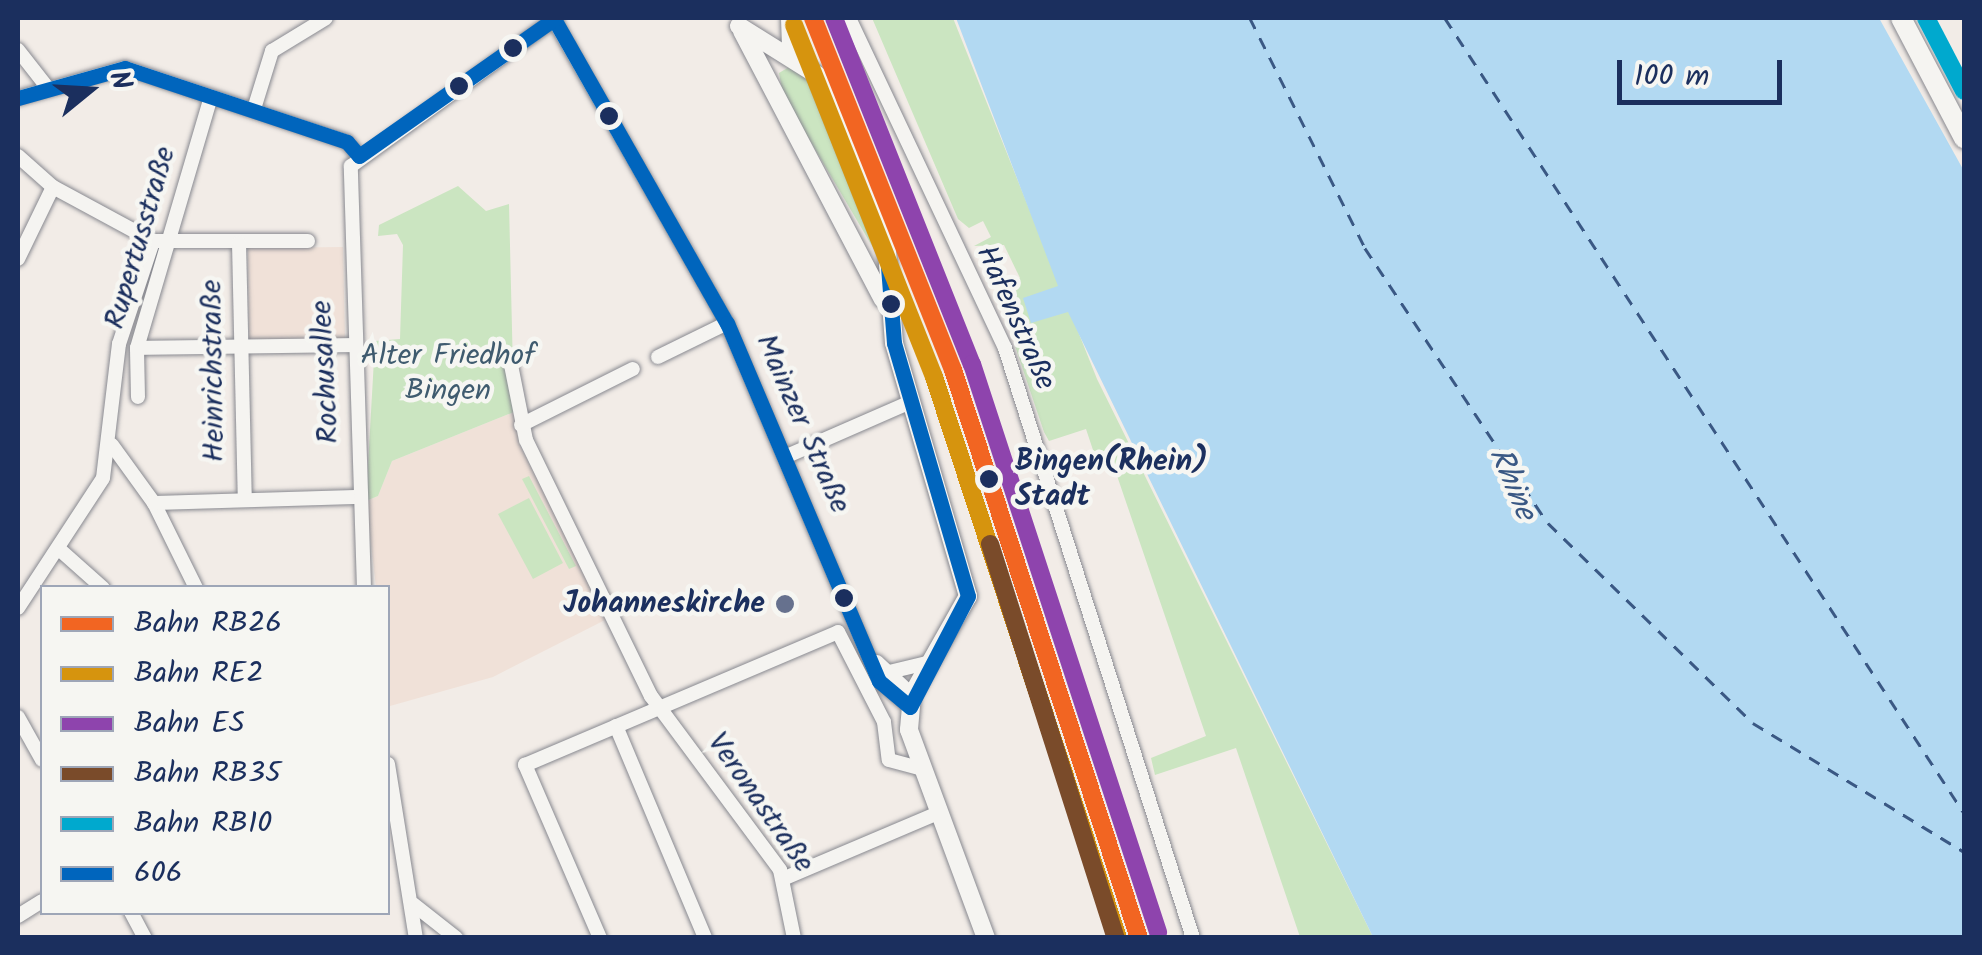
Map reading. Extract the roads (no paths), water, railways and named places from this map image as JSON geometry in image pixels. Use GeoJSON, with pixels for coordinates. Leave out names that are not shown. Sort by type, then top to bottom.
{"type":"FeatureCollection","features":[{"type":"Feature","properties":{"kind":"main road"},"geometry":{"type":"LineString","coordinates":[[1901,18],[1964,138]]}},
{"type":"Feature","properties":{"kind":"main road"},"geometry":{"type":"LineString","coordinates":[[736,22],[817,75],[886,250],[894,344],[968,596],[911,701],[918,768],[986,938]]}},
{"type":"Feature","properties":{"kind":"main road"},"geometry":{"type":"LineString","coordinates":[[736,22],[868,260],[890,320]]}},
{"type":"Feature","properties":{"kind":"main road"},"geometry":{"type":"LineString","coordinates":[[772,84],[774,60],[789,54]]}},
{"type":"Feature","properties":{"kind":"main road"},"geometry":{"type":"LineString","coordinates":[[868,260],[886,250]]}},
{"type":"Feature","properties":{"kind":"street"},"geometry":{"type":"LineString","coordinates":[[254,109],[272,50],[326,18]]}},
{"type":"Feature","properties":{"kind":"street"},"geometry":{"type":"LineString","coordinates":[[18,98],[113,67],[254,109],[347,142],[359,156],[554,18]]}},
{"type":"Feature","properties":{"kind":"street","name":"Mainzer Straße"},"geometry":{"type":"LineString","coordinates":[[554,18],[727,323],[870,651],[878,681],[911,701]]}},
{"type":"Feature","properties":{"kind":"street"},"geometry":{"type":"LineString","coordinates":[[788,18],[789,54]]}},
{"type":"Feature","properties":{"kind":"street","name":"Hafenstraße"},"geometry":{"type":"LineString","coordinates":[[848,18],[1006,348],[1193,938]]}},
{"type":"Feature","properties":{"kind":"street"},"geometry":{"type":"LineString","coordinates":[[18,50],[47,87]]}},
{"type":"Feature","properties":{"kind":"street","name":"Rupertusstraße"},"geometry":{"type":"LineString","coordinates":[[138,397],[138,348],[158,242],[211,97]]}},
{"type":"Feature","properties":{"kind":"street"},"geometry":{"type":"LineString","coordinates":[[18,156],[53,187],[158,242],[308,241]]}},
{"type":"Feature","properties":{"kind":"street","name":"Rochusallee"},"geometry":{"type":"LineString","coordinates":[[359,156],[348,182],[356,497],[364,585]]}},
{"type":"Feature","properties":{"kind":"street"},"geometry":{"type":"LineString","coordinates":[[18,259],[53,187]]}},
{"type":"Feature","properties":{"kind":"street"},"geometry":{"type":"LineString","coordinates":[[18,608],[103,478],[112,445],[119,344],[158,242]]}},
{"type":"Feature","properties":{"kind":"street","name":"Heinrichstraße"},"geometry":{"type":"LineString","coordinates":[[239,244],[245,498]]}},
{"type":"Feature","properties":{"kind":"street"},"geometry":{"type":"LineString","coordinates":[[658,357],[727,323]]}},
{"type":"Feature","properties":{"kind":"street"},"geometry":{"type":"LineString","coordinates":[[138,348],[351,345]]}},
{"type":"Feature","properties":{"kind":"street","name":"Veronastraße"},"geometry":{"type":"LineString","coordinates":[[511,365],[521,424],[658,708],[784,878],[794,938]]}},
{"type":"Feature","properties":{"kind":"street"},"geometry":{"type":"LineString","coordinates":[[521,424],[633,369]]}},
{"type":"Feature","properties":{"kind":"street"},"geometry":{"type":"LineString","coordinates":[[787,456],[913,402]]}},
{"type":"Feature","properties":{"kind":"street"},"geometry":{"type":"LineString","coordinates":[[112,445],[154,503],[195,585]]}},
{"type":"Feature","properties":{"kind":"street"},"geometry":{"type":"LineString","coordinates":[[154,503],[356,497]]}},
{"type":"Feature","properties":{"kind":"street"},"geometry":{"type":"LineString","coordinates":[[59,548],[100,585]]}},
{"type":"Feature","properties":{"kind":"street"},"geometry":{"type":"LineString","coordinates":[[600,938],[525,766],[838,632],[884,722],[889,760],[918,768]]}},
{"type":"Feature","properties":{"kind":"street","name":"Mainzer Straße"},"geometry":{"type":"LineString","coordinates":[[870,651],[884,673],[911,701]]}},
{"type":"Feature","properties":{"kind":"street"},"geometry":{"type":"LineString","coordinates":[[884,673],[931,662]]}},
{"type":"Feature","properties":{"kind":"street"},"geometry":{"type":"LineString","coordinates":[[18,718],[40,756]]}},
{"type":"Feature","properties":{"kind":"street"},"geometry":{"type":"LineString","coordinates":[[616,726],[705,938]]}},
{"type":"Feature","properties":{"kind":"street"},"geometry":{"type":"LineString","coordinates":[[390,775],[416,938]]}},
{"type":"Feature","properties":{"kind":"street"},"geometry":{"type":"LineString","coordinates":[[784,878],[936,814]]}},
{"type":"Feature","properties":{"kind":"street"},"geometry":{"type":"LineString","coordinates":[[18,916],[40,903]]}},
{"type":"Feature","properties":{"kind":"street"},"geometry":{"type":"LineString","coordinates":[[413,904],[456,938]]}},
{"type":"Feature","properties":{"kind":"street"},"geometry":{"type":"LineString","coordinates":[[133,915],[146,938]]}},
{"type":"Feature","properties":{"kind":"water","name":"Rhine"},"geometry":{"type":"Polygon","coordinates":[[[956,18],[1879,18],[1964,171],[1964,937],[1373,937],[1068,312],[1031,323],[1023,298],[1058,286],[956,18]]]}},
{"type":"Feature","properties":{"kind":"rail line","name":"RB26"},"geometry":{"type":"LineString","coordinates":[[813,18],[953,370],[1139,938]]}},
{"type":"Feature","properties":{"kind":"rail line","name":"ES"},"geometry":{"type":"LineString","coordinates":[[834,18],[972,364],[1158,932]]}},
{"type":"Feature","properties":{"kind":"rail line","name":"RB10"},"geometry":{"type":"LineString","coordinates":[[1926,18],[1964,91]]}},
{"type":"Feature","properties":{"kind":"rail line","name":"RE2"},"geometry":{"type":"LineString","coordinates":[[794,25],[934,377],[1118,938]]}},
{"type":"Feature","properties":{"kind":"rail line","name":"RB35"},"geometry":{"type":"LineString","coordinates":[[990,544],[1116,938]]}},
{"type":"Feature","properties":{"kind":"place","name":"Bingen(Rhein) Stadt"},"geometry":{"type":"Point","coordinates":[989,479]}},
{"type":"Feature","properties":{"kind":"place","name":"Johanneskirche"},"geometry":{"type":"Point","coordinates":[785,604]}},
{"type":"Feature","properties":{"kind":"park label","name":"Alter Friedhof Bingen"},"geometry":{"type":"Point","coordinates":[448,373]}}]}
